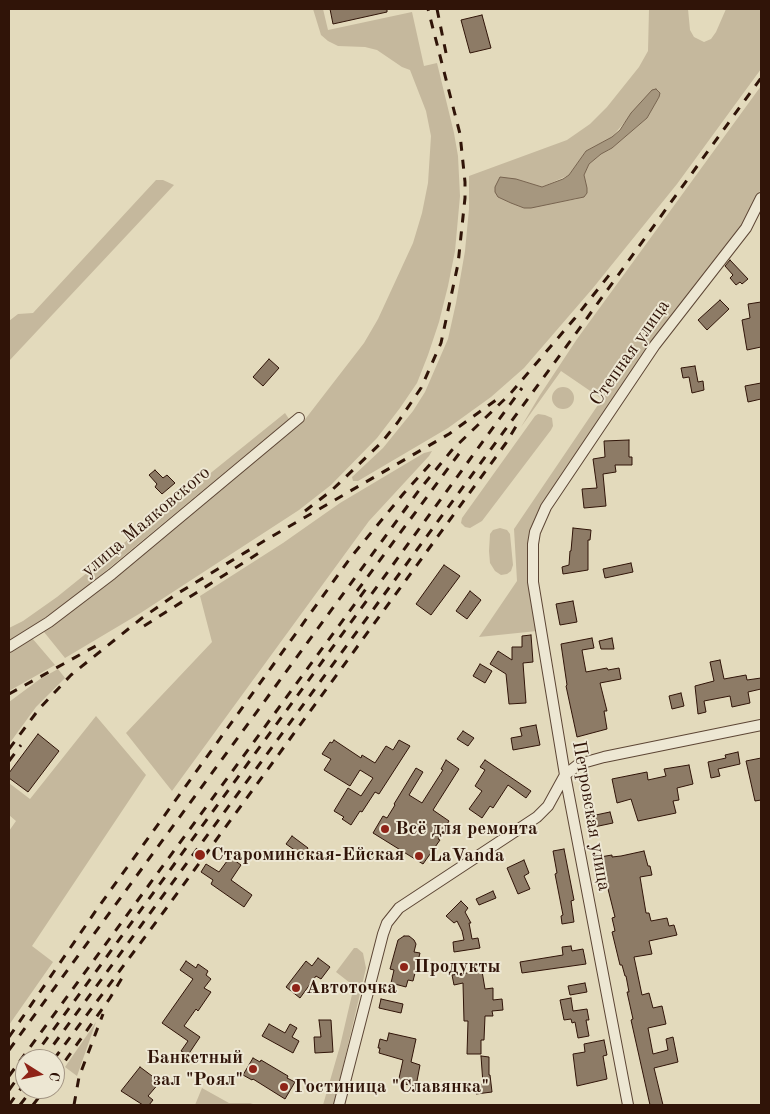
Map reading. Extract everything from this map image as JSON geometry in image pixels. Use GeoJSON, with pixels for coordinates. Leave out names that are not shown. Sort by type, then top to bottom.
{"type":"FeatureCollection","features":[{"type":"Feature","properties":{"kind":"street","name":"Степная улица"},"geometry":{"type":"LineString","coordinates":[[535,532],[546,507],[588,443],[661,337],[737,239],[749,222],[761,198]]}},
{"type":"Feature","properties":{"kind":"street","name":"улица Маяковского"},"geometry":{"type":"LineString","coordinates":[[9,647],[49,622],[112,574],[299,418]]}},
{"type":"Feature","properties":{"kind":"street","name":"Петровская улица"},"geometry":{"type":"LineString","coordinates":[[535,532],[532,556],[533,582],[565,775],[628,1105]]}},
{"type":"Feature","properties":{"kind":"street"},"geometry":{"type":"LineString","coordinates":[[339,1105],[382,934],[394,912],[406,902],[537,817],[548,806],[565,775],[579,764],[586,761],[761,726]]}},
{"type":"Feature","properties":{"kind":"shaded area"},"geometry":{"type":"Polygon","coordinates":[[[313,9],[323,9],[328,30],[412,12],[424,66],[437,63],[458,156],[460,196],[455,251],[448,286],[428,355],[417,383],[400,408],[377,438],[331,485],[299,510],[139,614],[65,658],[44,632],[119,575],[303,422],[364,343],[378,319],[413,243],[428,183],[431,136],[426,111],[410,70],[402,67],[377,50],[365,47],[338,46],[328,41],[321,35],[313,9]]]}},
{"type":"Feature","properties":{"kind":"shaded area"},"geometry":{"type":"Polygon","coordinates":[[[649,9],[688,9],[690,30],[694,37],[704,42],[711,39],[716,32],[726,9],[761,9],[761,69],[677,184],[593,288],[524,368],[491,397],[448,428],[358,481],[353,481],[352,477],[383,448],[413,411],[425,392],[448,339],[465,251],[469,209],[469,176],[567,140],[590,124],[607,107],[639,67],[648,51],[649,9]],[[652,90],[612,137],[586,151],[569,175],[542,187],[516,179],[498,197],[524,208],[577,199],[587,193],[584,175],[589,164],[612,148],[647,118],[659,97],[652,90]]]}},
{"type":"Feature","properties":{"kind":"shaded area"},"geometry":{"type":"Polygon","coordinates":[[[761,86],[761,187],[759,194],[741,227],[538,515],[537,631],[479,637],[517,581],[514,529],[602,399],[561,371],[521,427],[577,339],[761,86]]]}},
{"type":"Feature","properties":{"kind":"shaded area"},"geometry":{"type":"Polygon","coordinates":[[[656,89],[660,93],[659,97],[647,118],[612,148],[589,164],[584,175],[587,193],[584,197],[524,208],[498,197],[495,187],[500,177],[516,179],[542,187],[569,175],[586,151],[612,137],[620,130],[631,113],[652,90],[656,89]]]}},
{"type":"Feature","properties":{"kind":"shaded area"},"geometry":{"type":"Polygon","coordinates":[[[156,180],[163,180],[174,185],[9,361],[9,321],[18,314],[33,313],[156,180]]]}},
{"type":"Feature","properties":{"kind":"shaded area"},"geometry":{"type":"Polygon","coordinates":[[[563,387],[571,390],[574,398],[571,406],[563,409],[555,406],[552,398],[555,390],[563,387]]]}},
{"type":"Feature","properties":{"kind":"shaded area"},"geometry":{"type":"Polygon","coordinates":[[[285,413],[289,419],[79,593],[9,641],[9,628],[23,621],[57,597],[285,413]]]}},
{"type":"Feature","properties":{"kind":"shaded area"},"geometry":{"type":"Polygon","coordinates":[[[538,414],[552,418],[553,426],[551,430],[482,521],[470,528],[465,527],[461,523],[462,518],[538,414]]]}},
{"type":"Feature","properties":{"kind":"shaded area"},"geometry":{"type":"Polygon","coordinates":[[[432,451],[369,521],[172,791],[126,733],[212,642],[200,596],[283,543],[340,503],[424,453],[432,451]]]}},
{"type":"Feature","properties":{"kind":"shaded area"},"geometry":{"type":"Polygon","coordinates":[[[500,528],[507,530],[510,534],[513,565],[511,571],[501,575],[495,571],[490,563],[489,551],[490,534],[493,530],[500,528]]]}},
{"type":"Feature","properties":{"kind":"shaded area"},"geometry":{"type":"Polygon","coordinates":[[[32,638],[55,665],[9,691],[9,651],[32,638]]]}},
{"type":"Feature","properties":{"kind":"shaded area"},"geometry":{"type":"Polygon","coordinates":[[[58,669],[65,678],[36,707],[9,744],[9,702],[40,679],[58,669]]]}},
{"type":"Feature","properties":{"kind":"shaded area"},"geometry":{"type":"Polygon","coordinates":[[[96,716],[146,775],[32,946],[53,962],[9,1025],[9,831],[16,821],[9,815],[9,783],[30,799],[96,716]]]}},
{"type":"Feature","properties":{"kind":"shaded area"},"geometry":{"type":"Polygon","coordinates":[[[354,948],[363,953],[366,968],[334,1105],[323,1105],[340,1046],[354,986],[336,972],[354,948]]]}},
{"type":"Feature","properties":{"kind":"shaded area"},"geometry":{"type":"Polygon","coordinates":[[[96,1022],[77,1076],[65,1067],[96,1022]]]}},
{"type":"Feature","properties":{"kind":"shaded area"},"geometry":{"type":"Polygon","coordinates":[[[202,1088],[229,1103],[250,1103],[256,1105],[195,1105],[202,1088]]]}},
{"type":"Feature","properties":{"kind":"building"},"geometry":{"type":"Polygon","coordinates":[[[330,9],[387,9],[387,12],[333,24],[330,9]]]}},
{"type":"Feature","properties":{"kind":"building"},"geometry":{"type":"Polygon","coordinates":[[[482,15],[491,48],[470,53],[461,20],[482,15]]]}},
{"type":"Feature","properties":{"kind":"building"},"geometry":{"type":"Polygon","coordinates":[[[730,260],[748,279],[742,284],[740,282],[736,285],[730,278],[733,275],[725,266],[730,260]]]}},
{"type":"Feature","properties":{"kind":"building"},"geometry":{"type":"Polygon","coordinates":[[[720,300],[729,309],[707,330],[698,320],[720,300]]]}},
{"type":"Feature","properties":{"kind":"building"},"geometry":{"type":"Polygon","coordinates":[[[761,302],[761,347],[747,350],[742,320],[750,318],[748,304],[761,302]]]}},
{"type":"Feature","properties":{"kind":"building"},"geometry":{"type":"Polygon","coordinates":[[[269,359],[279,368],[263,386],[253,377],[269,359]]]}},
{"type":"Feature","properties":{"kind":"building"},"geometry":{"type":"Polygon","coordinates":[[[695,366],[698,382],[703,381],[704,390],[692,393],[689,377],[683,378],[681,368],[695,366]]]}},
{"type":"Feature","properties":{"kind":"building"},"geometry":{"type":"Polygon","coordinates":[[[761,383],[761,399],[748,402],[745,386],[761,383]]]}},
{"type":"Feature","properties":{"kind":"building"},"geometry":{"type":"Polygon","coordinates":[[[629,440],[629,457],[632,457],[632,465],[615,465],[616,472],[603,474],[606,506],[584,508],[582,489],[597,488],[593,459],[605,457],[604,441],[629,440]]]}},
{"type":"Feature","properties":{"kind":"building"},"geometry":{"type":"Polygon","coordinates":[[[155,470],[163,478],[167,475],[175,483],[162,494],[155,487],[157,484],[149,475],[155,470]]]}},
{"type":"Feature","properties":{"kind":"building"},"geometry":{"type":"Polygon","coordinates":[[[573,528],[591,530],[590,540],[588,540],[588,570],[563,574],[562,567],[569,565],[573,528]]]}},
{"type":"Feature","properties":{"kind":"building"},"geometry":{"type":"Polygon","coordinates":[[[631,563],[633,572],[605,578],[603,569],[631,563]]]}},
{"type":"Feature","properties":{"kind":"building"},"geometry":{"type":"Polygon","coordinates":[[[444,565],[460,576],[431,615],[416,604],[444,565]]]}},
{"type":"Feature","properties":{"kind":"building"},"geometry":{"type":"Polygon","coordinates":[[[470,591],[481,600],[467,619],[456,611],[470,591]]]}},
{"type":"Feature","properties":{"kind":"building"},"geometry":{"type":"Polygon","coordinates":[[[573,601],[577,622],[560,625],[556,604],[573,601]]]}},
{"type":"Feature","properties":{"kind":"building"},"geometry":{"type":"Polygon","coordinates":[[[531,635],[533,662],[523,663],[526,703],[509,704],[506,674],[490,664],[498,651],[512,660],[512,647],[522,647],[522,636],[531,635]]]}},
{"type":"Feature","properties":{"kind":"building"},"geometry":{"type":"Polygon","coordinates":[[[592,638],[594,648],[582,650],[586,672],[619,668],[621,679],[600,683],[607,711],[604,711],[607,729],[577,737],[566,686],[561,644],[592,638]]]}},
{"type":"Feature","properties":{"kind":"building"},"geometry":{"type":"Polygon","coordinates":[[[612,638],[614,649],[601,649],[599,641],[612,638]]]}},
{"type":"Feature","properties":{"kind":"building"},"geometry":{"type":"Polygon","coordinates":[[[720,660],[724,679],[746,675],[747,680],[761,678],[761,689],[748,692],[750,703],[732,707],[730,696],[704,701],[706,712],[698,714],[695,686],[714,681],[710,662],[720,660]]]}},
{"type":"Feature","properties":{"kind":"building"},"geometry":{"type":"Polygon","coordinates":[[[480,664],[492,671],[485,683],[473,676],[480,664]]]}},
{"type":"Feature","properties":{"kind":"building"},"geometry":{"type":"Polygon","coordinates":[[[681,693],[684,706],[672,709],[669,696],[681,693]]]}},
{"type":"Feature","properties":{"kind":"building"},"geometry":{"type":"Polygon","coordinates":[[[536,725],[540,745],[513,750],[511,738],[522,736],[520,728],[536,725]]]}},
{"type":"Feature","properties":{"kind":"building"},"geometry":{"type":"Polygon","coordinates":[[[463,731],[474,738],[468,746],[457,739],[463,731]]]}},
{"type":"Feature","properties":{"kind":"building"},"geometry":{"type":"Polygon","coordinates":[[[38,734],[59,751],[28,792],[9,778],[9,773],[38,734]]]}},
{"type":"Feature","properties":{"kind":"building"},"geometry":{"type":"Polygon","coordinates":[[[334,740],[361,758],[362,755],[375,763],[386,746],[393,750],[399,740],[410,746],[379,794],[375,792],[351,825],[342,819],[344,817],[334,811],[348,788],[361,796],[373,778],[360,770],[350,786],[324,770],[331,759],[322,754],[330,742],[332,743],[334,740]]]}},
{"type":"Feature","properties":{"kind":"building"},"geometry":{"type":"Polygon","coordinates":[[[738,752],[740,764],[718,769],[720,776],[711,778],[708,762],[726,758],[725,755],[738,752]]]}},
{"type":"Feature","properties":{"kind":"building"},"geometry":{"type":"Polygon","coordinates":[[[761,758],[761,800],[755,801],[746,761],[761,758]]]}},
{"type":"Feature","properties":{"kind":"building"},"geometry":{"type":"Polygon","coordinates":[[[446,760],[459,769],[433,810],[449,821],[438,839],[440,840],[423,864],[373,833],[383,816],[387,818],[416,768],[423,772],[409,795],[422,803],[443,770],[441,769],[446,760]]]}},
{"type":"Feature","properties":{"kind":"building"},"geometry":{"type":"Polygon","coordinates":[[[485,760],[531,791],[526,798],[508,785],[493,808],[490,806],[482,818],[469,809],[482,791],[475,786],[485,770],[480,767],[485,760]]]}},
{"type":"Feature","properties":{"kind":"building"},"geometry":{"type":"Polygon","coordinates":[[[689,765],[693,784],[677,788],[679,800],[673,801],[676,813],[638,821],[631,799],[617,803],[612,779],[647,772],[648,780],[666,776],[664,769],[689,765]]]}},
{"type":"Feature","properties":{"kind":"building"},"geometry":{"type":"Polygon","coordinates":[[[610,812],[613,823],[594,827],[591,816],[610,812]]]}},
{"type":"Feature","properties":{"kind":"building"},"geometry":{"type":"Polygon","coordinates":[[[292,836],[308,848],[303,856],[286,844],[292,836]]]}},
{"type":"Feature","properties":{"kind":"building"},"geometry":{"type":"Polygon","coordinates":[[[564,849],[574,900],[571,901],[574,922],[562,924],[561,916],[563,915],[555,874],[557,873],[553,851],[564,849]]]}},
{"type":"Feature","properties":{"kind":"building"},"geometry":{"type":"Polygon","coordinates":[[[644,851],[652,875],[640,877],[646,913],[649,913],[651,921],[667,918],[669,926],[674,925],[677,935],[649,941],[652,954],[634,957],[642,995],[649,993],[653,1008],[662,1006],[666,1024],[648,1028],[653,1054],[668,1050],[666,1039],[673,1037],[678,1062],[654,1068],[663,1105],[650,1105],[631,1020],[633,1019],[627,992],[629,992],[626,976],[622,965],[620,965],[612,932],[615,931],[612,918],[615,917],[600,857],[621,856],[644,851]]]}},
{"type":"Feature","properties":{"kind":"building"},"geometry":{"type":"Polygon","coordinates":[[[230,857],[241,865],[231,880],[252,895],[244,907],[211,884],[213,880],[201,872],[206,864],[219,872],[230,857]]]}},
{"type":"Feature","properties":{"kind":"building"},"geometry":{"type":"Polygon","coordinates":[[[524,860],[529,873],[524,876],[530,889],[518,894],[507,868],[524,860]]]}},
{"type":"Feature","properties":{"kind":"building"},"geometry":{"type":"Polygon","coordinates":[[[493,891],[496,898],[479,905],[476,899],[493,891]]]}},
{"type":"Feature","properties":{"kind":"building"},"geometry":{"type":"Polygon","coordinates":[[[461,901],[468,908],[465,912],[471,923],[469,923],[472,939],[478,938],[480,948],[454,952],[453,942],[464,940],[462,931],[457,921],[454,923],[446,916],[461,901]]]}},
{"type":"Feature","properties":{"kind":"building"},"geometry":{"type":"Polygon","coordinates":[[[404,936],[409,936],[414,940],[416,944],[414,952],[420,953],[413,981],[408,980],[406,987],[391,983],[394,970],[390,969],[398,940],[404,936]]]}},
{"type":"Feature","properties":{"kind":"building"},"geometry":{"type":"Polygon","coordinates":[[[571,946],[572,951],[583,949],[586,964],[522,973],[520,962],[563,955],[562,947],[571,946]]]}},
{"type":"Feature","properties":{"kind":"building"},"geometry":{"type":"Polygon","coordinates":[[[318,958],[330,967],[321,979],[316,976],[300,998],[286,987],[306,961],[312,966],[318,958]]]}},
{"type":"Feature","properties":{"kind":"building"},"geometry":{"type":"Polygon","coordinates":[[[186,961],[196,968],[198,964],[208,971],[206,975],[211,979],[204,988],[211,992],[198,1011],[196,1009],[184,1026],[200,1037],[188,1055],[181,1051],[188,1041],[162,1023],[193,979],[180,970],[186,961]]]}},
{"type":"Feature","properties":{"kind":"building"},"geometry":{"type":"Polygon","coordinates":[[[482,971],[485,989],[493,988],[493,1000],[502,999],[503,1010],[492,1011],[493,1016],[485,1016],[484,1040],[481,1040],[481,1054],[467,1054],[468,1021],[464,1021],[463,983],[454,985],[452,975],[482,971]]]}},
{"type":"Feature","properties":{"kind":"building"},"geometry":{"type":"Polygon","coordinates":[[[585,983],[587,992],[570,995],[568,986],[585,983]]]}},
{"type":"Feature","properties":{"kind":"building"},"geometry":{"type":"Polygon","coordinates":[[[571,998],[573,1011],[587,1009],[589,1020],[586,1020],[589,1036],[578,1038],[575,1022],[572,1023],[571,1019],[564,1020],[560,1000],[571,998]]]}},
{"type":"Feature","properties":{"kind":"building"},"geometry":{"type":"Polygon","coordinates":[[[381,999],[403,1004],[401,1013],[379,1008],[381,999]]]}},
{"type":"Feature","properties":{"kind":"building"},"geometry":{"type":"Polygon","coordinates":[[[319,1020],[331,1020],[333,1052],[315,1053],[314,1037],[321,1037],[319,1020]]]}},
{"type":"Feature","properties":{"kind":"building"},"geometry":{"type":"Polygon","coordinates":[[[269,1024],[285,1033],[290,1024],[297,1028],[292,1037],[299,1041],[293,1053],[262,1036],[269,1024]]]}},
{"type":"Feature","properties":{"kind":"building"},"geometry":{"type":"Polygon","coordinates":[[[389,1033],[416,1039],[411,1062],[420,1065],[416,1086],[398,1083],[403,1060],[379,1053],[380,1039],[387,1041],[389,1033]]]}},
{"type":"Feature","properties":{"kind":"building"},"geometry":{"type":"Polygon","coordinates":[[[604,1040],[607,1055],[603,1056],[607,1079],[577,1086],[573,1054],[585,1052],[584,1044],[604,1040]]]}},
{"type":"Feature","properties":{"kind":"building"},"geometry":{"type":"Polygon","coordinates":[[[481,1056],[489,1057],[489,1075],[492,1092],[476,1094],[475,1085],[483,1084],[481,1056]]]}},
{"type":"Feature","properties":{"kind":"building"},"geometry":{"type":"Polygon","coordinates":[[[253,1058],[260,1062],[261,1060],[295,1082],[285,1099],[243,1075],[253,1058]]]}},
{"type":"Feature","properties":{"kind":"building"},"geometry":{"type":"Polygon","coordinates":[[[140,1067],[160,1082],[148,1096],[153,1100],[149,1105],[143,1105],[121,1091],[140,1067]]]}},
{"type":"Feature","properties":{"kind":"railway"},"geometry":{"type":"LineString","coordinates":[[305,511],[331,491],[382,442],[421,388],[441,343],[458,264],[465,182],[460,134],[428,9]]}},
{"type":"Feature","properties":{"kind":"railway"},"geometry":{"type":"LineString","coordinates":[[437,9],[446,53]]}},
{"type":"Feature","properties":{"kind":"railway"},"geometry":{"type":"LineString","coordinates":[[50,1049],[761,78]]}},
{"type":"Feature","properties":{"kind":"railway"},"geometry":{"type":"LineString","coordinates":[[9,1050],[420,489],[452,450],[510,394],[610,274]]}},
{"type":"Feature","properties":{"kind":"railway"},"geometry":{"type":"LineString","coordinates":[[39,1049],[522,388]]}},
{"type":"Feature","properties":{"kind":"railway"},"geometry":{"type":"LineString","coordinates":[[9,749],[39,709],[71,675],[142,618],[175,595],[269,538],[449,434],[496,400]]}},
{"type":"Feature","properties":{"kind":"railway"},"geometry":{"type":"LineString","coordinates":[[61,1049],[506,443],[518,423]]}},
{"type":"Feature","properties":{"kind":"railway"},"geometry":{"type":"LineString","coordinates":[[357,591],[461,451]]}},
{"type":"Feature","properties":{"kind":"railway"},"geometry":{"type":"LineString","coordinates":[[9,1037],[97,909],[351,557],[434,460]]}},
{"type":"Feature","properties":{"kind":"railway"},"geometry":{"type":"LineString","coordinates":[[144,626],[262,551]]}},
{"type":"Feature","properties":{"kind":"railway"},"geometry":{"type":"LineString","coordinates":[[9,1076],[368,586]]}},
{"type":"Feature","properties":{"kind":"railway"},"geometry":{"type":"LineString","coordinates":[[9,694],[103,642]]}},
{"type":"Feature","properties":{"kind":"railway"},"geometry":{"type":"LineString","coordinates":[[9,761],[21,745]]}},
{"type":"Feature","properties":{"kind":"railway"},"geometry":{"type":"LineString","coordinates":[[65,1061],[122,978]]}},
{"type":"Feature","properties":{"kind":"railway"},"geometry":{"type":"LineString","coordinates":[[74,1105],[79,1077],[103,1014]]}},
{"type":"Feature","properties":{"kind":"railway"},"geometry":{"type":"LineString","coordinates":[[9,1090],[15,1082]]}},
{"type":"Feature","properties":{"kind":"railway"},"geometry":{"type":"LineString","coordinates":[[9,1105],[15,1097]]}},
{"type":"Feature","properties":{"kind":"railway"},"geometry":{"type":"LineString","coordinates":[[20,1105],[24,1099]]}},
{"type":"Feature","properties":{"kind":"railway"},"geometry":{"type":"LineString","coordinates":[[33,1105],[38,1099]]}},
{"type":"Feature","properties":{"kind":"place","name":"Всё для ремонта"},"geometry":{"type":"Point","coordinates":[385,829]}},
{"type":"Feature","properties":{"kind":"place","name":"Староминская-Ейская"},"geometry":{"type":"Point","coordinates":[200,855]}},
{"type":"Feature","properties":{"kind":"place","name":"LaVanda"},"geometry":{"type":"Point","coordinates":[419,856]}},
{"type":"Feature","properties":{"kind":"place","name":"Продукты"},"geometry":{"type":"Point","coordinates":[404,967]}},
{"type":"Feature","properties":{"kind":"place","name":"Автоточка"},"geometry":{"type":"Point","coordinates":[296,988]}},
{"type":"Feature","properties":{"kind":"place","name":"Банкетный зал \"Роял\""},"geometry":{"type":"Point","coordinates":[253,1069]}},
{"type":"Feature","properties":{"kind":"place","name":"Гостиница \"Славянка\""},"geometry":{"type":"Point","coordinates":[284,1087]}}]}
